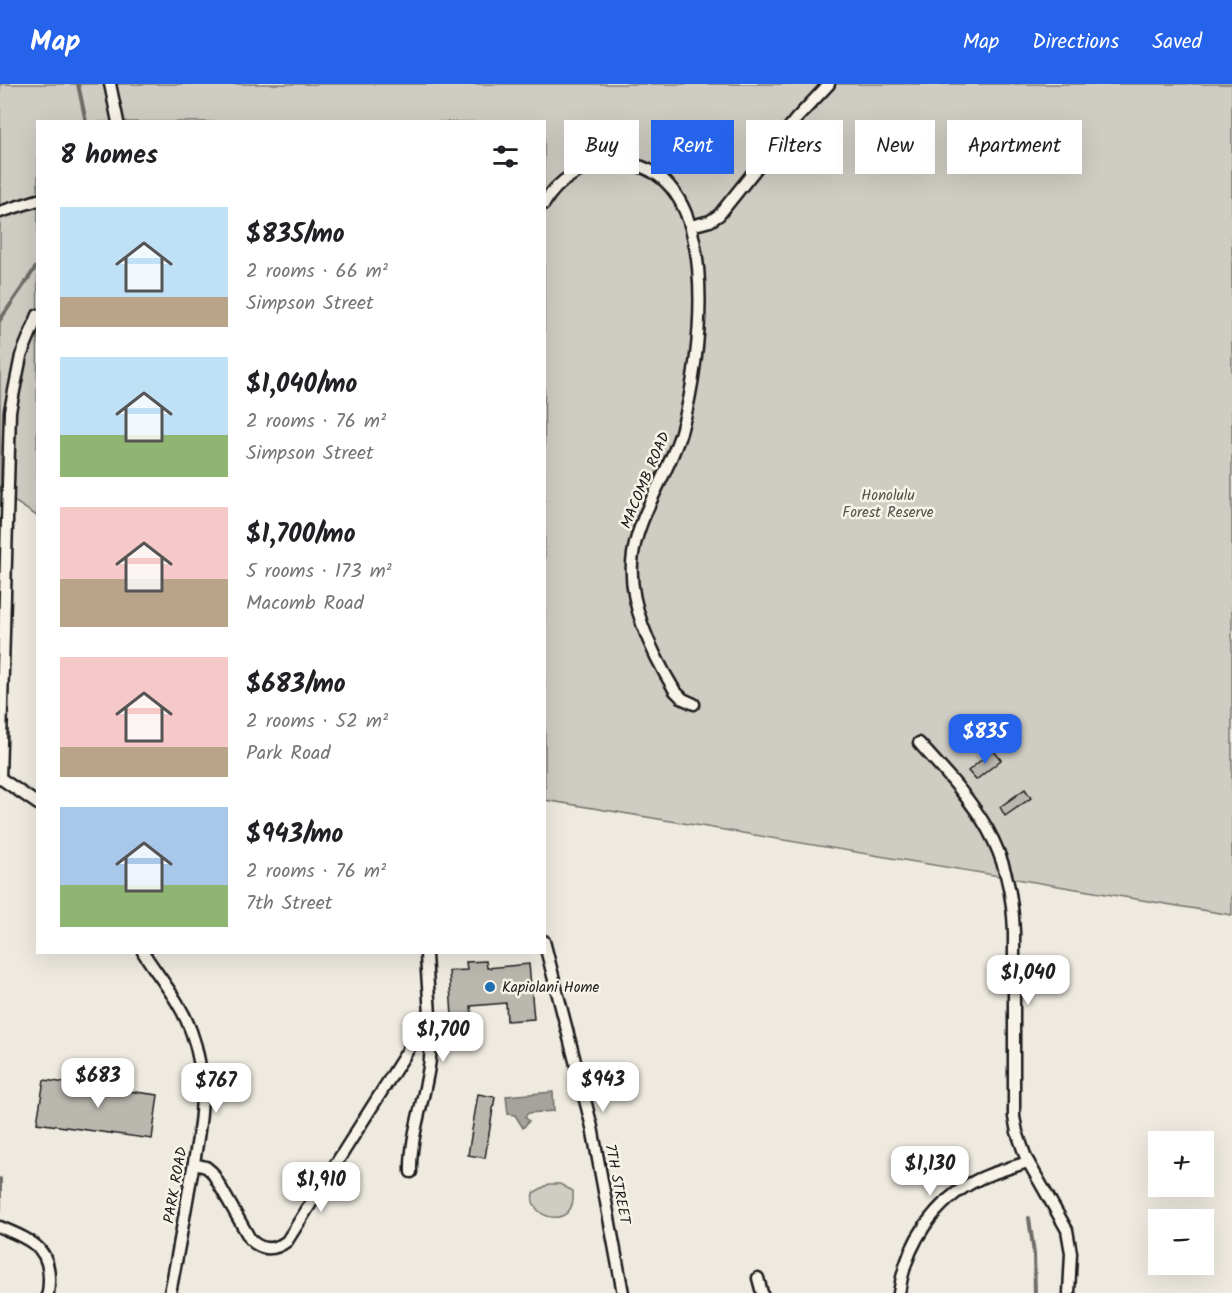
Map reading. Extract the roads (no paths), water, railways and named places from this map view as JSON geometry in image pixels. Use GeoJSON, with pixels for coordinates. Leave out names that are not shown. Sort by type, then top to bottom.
{"type":"FeatureCollection","features":[{"type":"Feature","properties":{"kind":"street"},"geometry":{"type":"LineString","coordinates":[[110,84],[118,120]]}},
{"type":"Feature","properties":{"kind":"street"},"geometry":{"type":"LineString","coordinates":[[692,226],[710,222],[719,215],[796,118],[829,84]]}},
{"type":"Feature","properties":{"kind":"street","name":"MACOMB ROAD"},"geometry":{"type":"LineString","coordinates":[[546,202],[562,183],[581,170],[603,164],[626,164],[645,168],[661,177],[682,203],[692,226],[699,305],[697,356],[693,382],[672,459],[638,534],[634,548],[632,576],[638,615],[672,686],[683,699],[694,704]]}},
{"type":"Feature","properties":{"kind":"street"},"geometry":{"type":"LineString","coordinates":[[0,212],[36,201]]}},
{"type":"Feature","properties":{"kind":"street"},"geometry":{"type":"LineString","coordinates":[[36,319],[27,338],[16,374],[4,461],[0,778],[36,803]]}},
{"type":"Feature","properties":{"kind":"street"},"geometry":{"type":"LineString","coordinates":[[919,743],[977,810],[995,842],[1007,877],[1014,914],[1014,1117],[1021,1146],[1028,1162],[1067,1230],[1071,1253],[1068,1293]]}},
{"type":"Feature","properties":{"kind":"street","name":"7TH STREET"},"geometry":{"type":"LineString","coordinates":[[546,949],[591,1127],[623,1293]]}},
{"type":"Feature","properties":{"kind":"street","name":"PARK ROAD"},"geometry":{"type":"LineString","coordinates":[[144,954],[179,1004],[192,1033],[202,1080],[202,1110],[194,1164],[170,1293]]}},
{"type":"Feature","properties":{"kind":"street"},"geometry":{"type":"LineString","coordinates":[[411,1172],[414,1135],[427,1078],[430,1035],[426,954]]}},
{"type":"Feature","properties":{"kind":"street"},"geometry":{"type":"LineString","coordinates":[[194,1164],[206,1167],[212,1172],[254,1244],[267,1249],[278,1247],[287,1241],[413,1042],[430,1035]]}},
{"type":"Feature","properties":{"kind":"street"},"geometry":{"type":"LineString","coordinates":[[899,1293],[910,1251],[925,1225],[944,1203],[980,1179],[1028,1162]]}},
{"type":"Feature","properties":{"kind":"street"},"geometry":{"type":"LineString","coordinates":[[0,1227],[29,1239],[45,1255],[50,1269],[48,1293]]}},
{"type":"Feature","properties":{"kind":"street"},"geometry":{"type":"LineString","coordinates":[[758,1278],[762,1293]]}},
{"type":"Feature","properties":{"kind":"waterway"},"geometry":{"type":"LineString","coordinates":[[78,84],[86,120]]}},
{"type":"Feature","properties":{"kind":"waterway"},"geometry":{"type":"LineString","coordinates":[[0,320],[36,267]]}},
{"type":"Feature","properties":{"kind":"waterway"},"geometry":{"type":"LineString","coordinates":[[0,1179],[0,1209]]}},
{"type":"Feature","properties":{"kind":"waterway"},"geometry":{"type":"LineString","coordinates":[[1029,1218],[1034,1254],[1035,1293]]}},
{"type":"Feature","properties":{"kind":"place","name":"Kapiolani Home"},"geometry":{"type":"Point","coordinates":[490,987]}},
{"type":"Feature","properties":{"kind":"park label","name":"Honolulu Forest Reserve"},"geometry":{"type":"Point","coordinates":[888,504]}}]}
